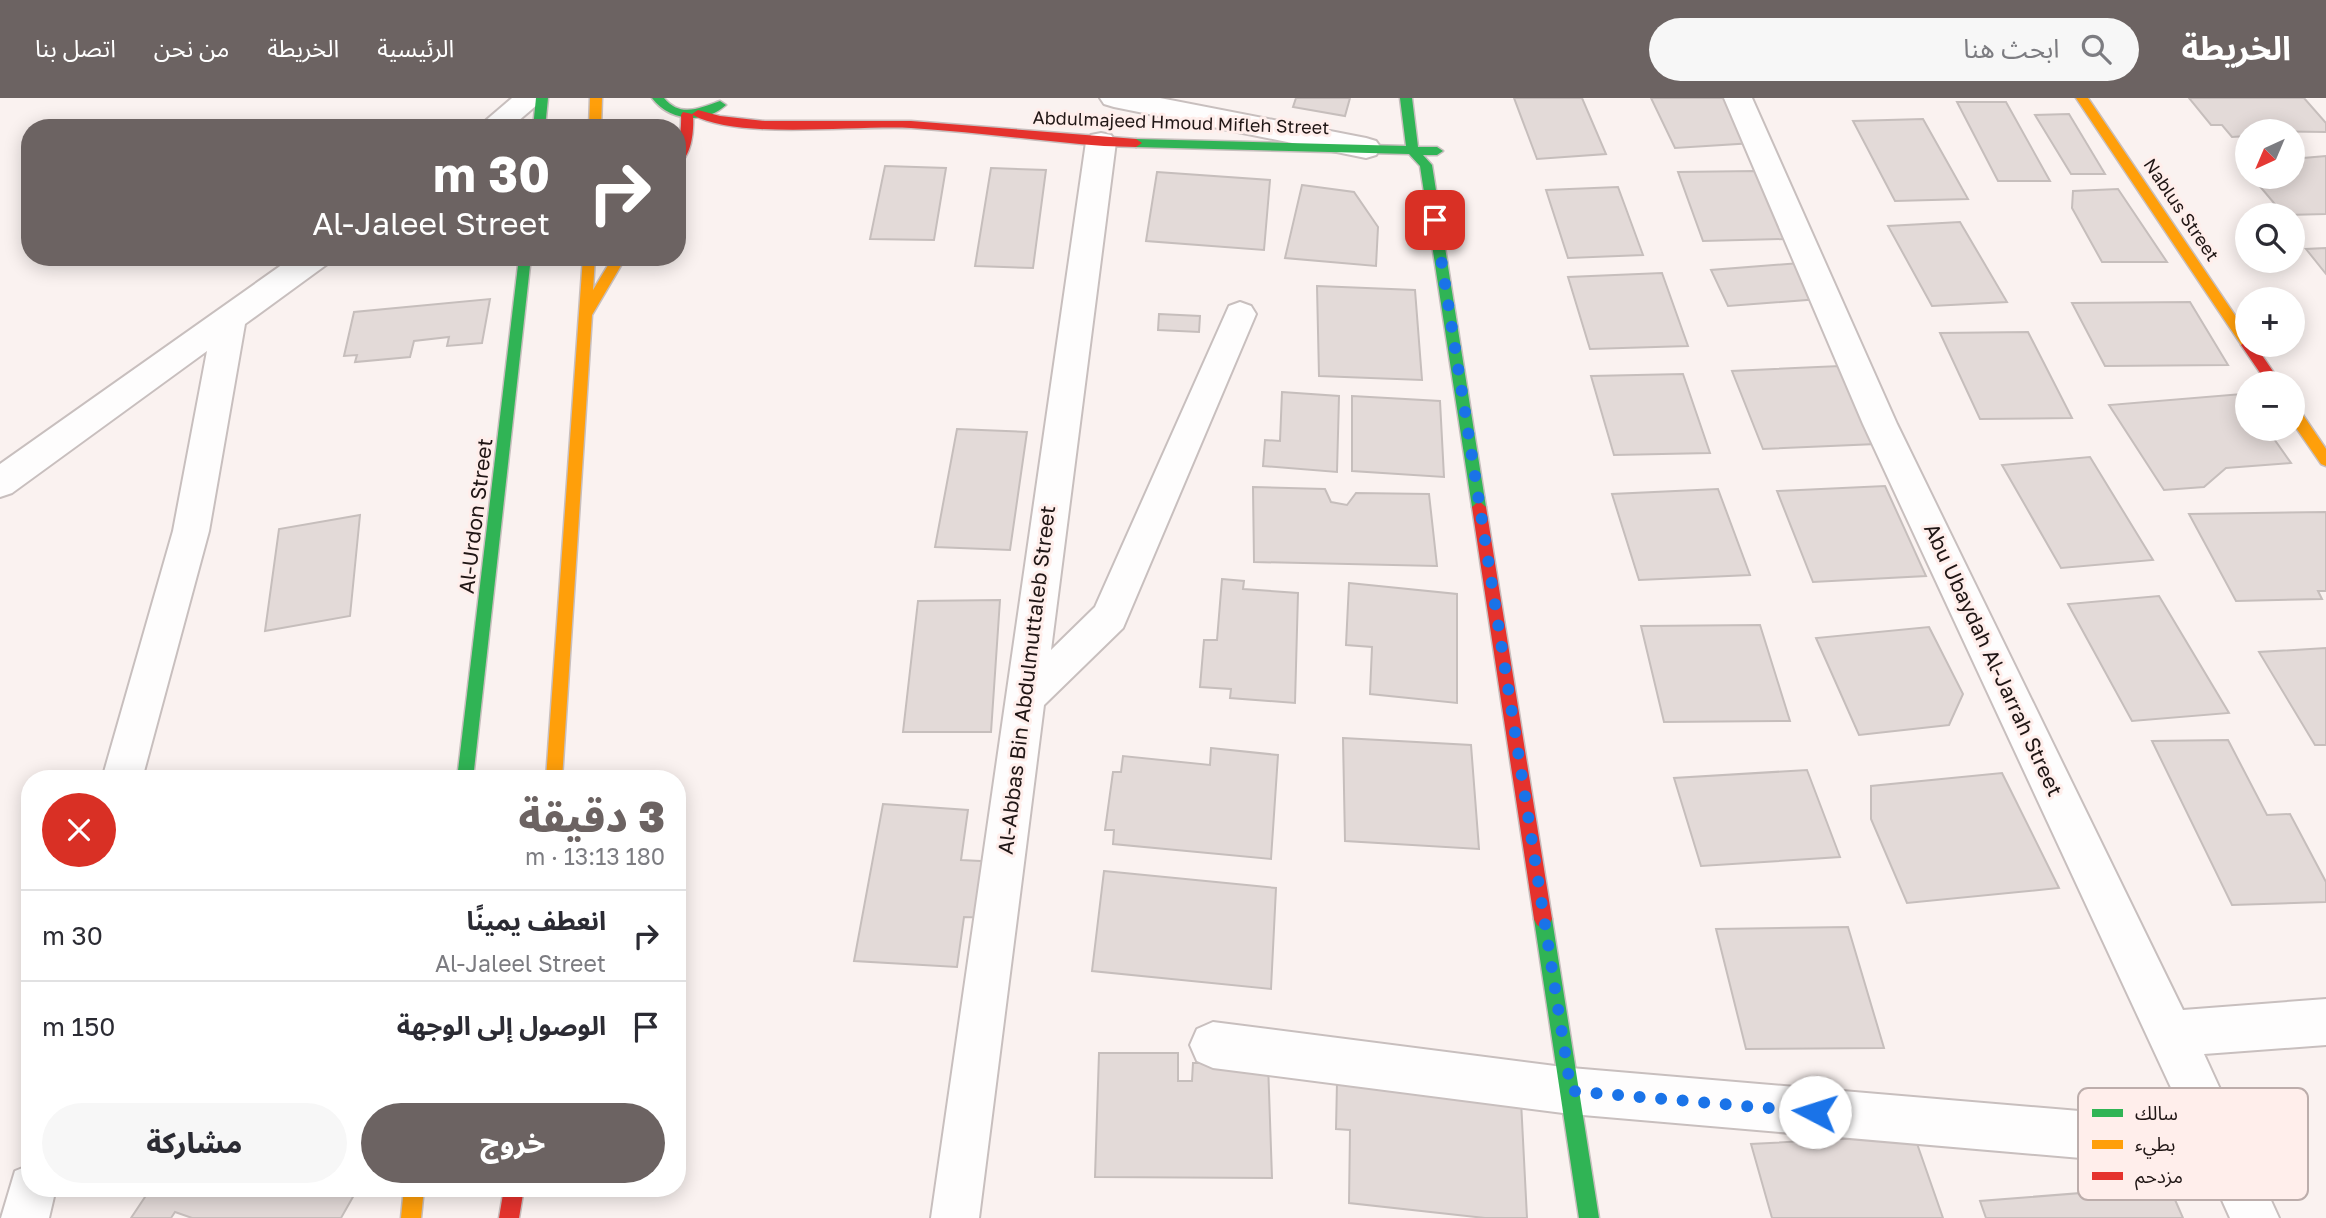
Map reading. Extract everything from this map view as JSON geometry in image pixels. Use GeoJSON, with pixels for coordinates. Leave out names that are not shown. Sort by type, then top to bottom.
{"type":"FeatureCollection","features":[{"type":"Feature","properties":{"kind":"main road"},"geometry":{"type":"LineString","coordinates":[[540,119],[542,98]]}},
{"type":"Feature","properties":{"kind":"main road"},"geometry":{"type":"LineString","coordinates":[[595,119],[596,98]]}},
{"type":"Feature","properties":{"kind":"main road","name":"Abdulmajeed Hmoud Mifleh Street"},"geometry":{"type":"LineString","coordinates":[[658,98],[665,109],[717,120],[769,125],[881,123],[1101,142],[1412,150],[1436,145],[1426,165]]}},
{"type":"Feature","properties":{"kind":"main road"},"geometry":{"type":"LineString","coordinates":[[686,139],[692,114],[710,110],[727,98]]}},
{"type":"Feature","properties":{"kind":"main road"},"geometry":{"type":"LineString","coordinates":[[1406,98],[1412,150],[1426,165],[1589,1218]]}},
{"type":"Feature","properties":{"kind":"main road","name":"Nablus Street"},"geometry":{"type":"LineString","coordinates":[[2082,98],[2235,325]]}},
{"type":"Feature","properties":{"kind":"main road","name":"Abdulmajeed Hmoud Mifleh Street"},"geometry":{"type":"LineString","coordinates":[[831,108],[881,123]]}},
{"type":"Feature","properties":{"kind":"main road","name":"Al-Urdon Street"},"geometry":{"type":"LineString","coordinates":[[466,770],[524,266]]}},
{"type":"Feature","properties":{"kind":"main road"},"geometry":{"type":"LineString","coordinates":[[555,770],[589,266]]}},
{"type":"Feature","properties":{"kind":"main road"},"geometry":{"type":"LineString","coordinates":[[586,313],[615,266]]}},
{"type":"Feature","properties":{"kind":"main road"},"geometry":{"type":"LineString","coordinates":[[2305,429],[2326,460]]}},
{"type":"Feature","properties":{"kind":"main road"},"geometry":{"type":"LineString","coordinates":[[411,1218],[413,1197]]}},
{"type":"Feature","properties":{"kind":"main road"},"geometry":{"type":"LineString","coordinates":[[509,1218],[512,1197]]}},
{"type":"Feature","properties":{"kind":"street"},"geometry":{"type":"LineString","coordinates":[[503,119],[531,98]]}},
{"type":"Feature","properties":{"kind":"street"},"geometry":{"type":"LineString","coordinates":[[1114,98],[1371,149]]}},
{"type":"Feature","properties":{"kind":"street","name":"Abu Ubaydah Al-Jarrah Street"},"geometry":{"type":"LineString","coordinates":[[1738,98],[1880,424],[2196,1088]]}},
{"type":"Feature","properties":{"kind":"street","name":"Al-Abbas Bin Abdulmuttaleb Street"},"geometry":{"type":"LineString","coordinates":[[955,1218],[1101,142]]}},
{"type":"Feature","properties":{"kind":"street"},"geometry":{"type":"LineString","coordinates":[[0,483],[303,266]]}},
{"type":"Feature","properties":{"kind":"street"},"geometry":{"type":"LineString","coordinates":[[1024,699],[1110,617],[1240,314]]}},
{"type":"Feature","properties":{"kind":"street"},"geometry":{"type":"LineString","coordinates":[[125,770],[191,531],[229,321]]}},
{"type":"Feature","properties":{"kind":"street"},"geometry":{"type":"LineString","coordinates":[[2171,1034],[2326,1022]]}},
{"type":"Feature","properties":{"kind":"street"},"geometry":{"type":"LineString","coordinates":[[1213,1045],[1571,1091],[2078,1135]]}},
{"type":"Feature","properties":{"kind":"street"},"geometry":{"type":"LineString","coordinates":[[25,1218],[30,1197]]}},
{"type":"Feature","properties":{"kind":"street","name":"Abu Ubaydah Al-Jarrah Street"},"geometry":{"type":"LineString","coordinates":[[2247,1200],[2255,1218]]}},
{"type":"Feature","properties":{"kind":"building"},"geometry":{"type":"Polygon","coordinates":[[[1296,98],[1350,98],[1345,116],[1293,107],[1296,98]]]}},
{"type":"Feature","properties":{"kind":"building"},"geometry":{"type":"Polygon","coordinates":[[[1514,98],[1582,98],[1606,154],[1537,159],[1514,98]]]}},
{"type":"Feature","properties":{"kind":"building"},"geometry":{"type":"Polygon","coordinates":[[[1651,98],[1729,98],[1753,143],[1675,148],[1651,98]]]}},
{"type":"Feature","properties":{"kind":"building"},"geometry":{"type":"Polygon","coordinates":[[[2189,98],[2304,98],[2326,123],[2326,132],[2305,132],[2305,119],[2235,119],[2235,137],[2232,137],[2222,125],[2211,125],[2189,98]]]}},
{"type":"Feature","properties":{"kind":"building"},"geometry":{"type":"Polygon","coordinates":[[[1957,102],[2006,102],[2050,181],[1998,181],[1957,102]]]}},
{"type":"Feature","properties":{"kind":"building"},"geometry":{"type":"Polygon","coordinates":[[[2069,114],[2105,174],[2071,174],[2035,115],[2069,114]]]}},
{"type":"Feature","properties":{"kind":"building"},"geometry":{"type":"Polygon","coordinates":[[[1923,119],[1968,199],[1895,201],[1853,121],[1923,119]]]}},
{"type":"Feature","properties":{"kind":"building"},"geometry":{"type":"Polygon","coordinates":[[[2326,156],[2326,214],[2305,214],[2305,203],[2274,203],[2262,189],[2305,189],[2305,158],[2326,156]]]}},
{"type":"Feature","properties":{"kind":"building"},"geometry":{"type":"Polygon","coordinates":[[[885,166],[946,168],[934,240],[870,239],[885,166]]]}},
{"type":"Feature","properties":{"kind":"building"},"geometry":{"type":"Polygon","coordinates":[[[991,168],[1046,170],[1033,268],[975,266],[991,168]]]}},
{"type":"Feature","properties":{"kind":"building"},"geometry":{"type":"Polygon","coordinates":[[[1755,171],[1784,239],[1703,241],[1678,172],[1755,171]]]}},
{"type":"Feature","properties":{"kind":"building"},"geometry":{"type":"Polygon","coordinates":[[[1157,172],[1270,180],[1264,250],[1146,241],[1157,172]]]}},
{"type":"Feature","properties":{"kind":"building"},"geometry":{"type":"Polygon","coordinates":[[[1302,185],[1354,192],[1378,227],[1376,266],[1285,258],[1302,185]]]}},
{"type":"Feature","properties":{"kind":"building"},"geometry":{"type":"Polygon","coordinates":[[[1618,187],[1643,255],[1568,258],[1546,190],[1618,187]]]}},
{"type":"Feature","properties":{"kind":"building"},"geometry":{"type":"Polygon","coordinates":[[[2118,189],[2167,262],[2102,262],[2072,208],[2073,191],[2118,189]]]}},
{"type":"Feature","properties":{"kind":"building"},"geometry":{"type":"Polygon","coordinates":[[[1960,222],[2007,302],[1932,306],[1888,226],[1960,222]]]}},
{"type":"Feature","properties":{"kind":"building"},"geometry":{"type":"Polygon","coordinates":[[[2326,248],[2326,274],[2306,249],[2326,248]]]}},
{"type":"Feature","properties":{"kind":"building"},"geometry":{"type":"Polygon","coordinates":[[[1800,263],[1819,299],[1728,306],[1711,270],[1800,263]]]}},
{"type":"Feature","properties":{"kind":"building"},"geometry":{"type":"Polygon","coordinates":[[[1662,273],[1688,346],[1590,349],[1568,277],[1662,273]]]}},
{"type":"Feature","properties":{"kind":"building"},"geometry":{"type":"Polygon","coordinates":[[[1317,286],[1415,290],[1422,380],[1319,376],[1317,286]]]}},
{"type":"Feature","properties":{"kind":"building"},"geometry":{"type":"Polygon","coordinates":[[[490,299],[482,343],[447,346],[449,337],[414,341],[410,357],[355,362],[357,355],[344,356],[354,312],[490,299]]]}},
{"type":"Feature","properties":{"kind":"building"},"geometry":{"type":"Polygon","coordinates":[[[2190,302],[2228,365],[2105,366],[2072,303],[2190,302]]]}},
{"type":"Feature","properties":{"kind":"building"},"geometry":{"type":"Polygon","coordinates":[[[1159,314],[1200,316],[1199,332],[1158,330],[1159,314]]]}},
{"type":"Feature","properties":{"kind":"building"},"geometry":{"type":"Polygon","coordinates":[[[2028,332],[2072,418],[1980,419],[1940,333],[2028,332]]]}},
{"type":"Feature","properties":{"kind":"building"},"geometry":{"type":"Polygon","coordinates":[[[1840,366],[1876,444],[1763,449],[1732,371],[1840,366]]]}},
{"type":"Feature","properties":{"kind":"building"},"geometry":{"type":"Polygon","coordinates":[[[1683,374],[1710,453],[1614,455],[1591,376],[1683,374]]]}},
{"type":"Feature","properties":{"kind":"building"},"geometry":{"type":"Polygon","coordinates":[[[1282,392],[1339,396],[1337,472],[1263,466],[1265,440],[1280,441],[1282,392]]]}},
{"type":"Feature","properties":{"kind":"building"},"geometry":{"type":"Polygon","coordinates":[[[2235,395],[2235,441],[2275,441],[2291,463],[2226,468],[2204,487],[2164,490],[2109,405],[2235,395]]]}},
{"type":"Feature","properties":{"kind":"building"},"geometry":{"type":"Polygon","coordinates":[[[1352,396],[1440,401],[1444,477],[1352,471],[1352,396]]]}},
{"type":"Feature","properties":{"kind":"building"},"geometry":{"type":"Polygon","coordinates":[[[957,429],[1027,432],[1010,550],[935,547],[957,429]]]}},
{"type":"Feature","properties":{"kind":"building"},"geometry":{"type":"Polygon","coordinates":[[[2090,457],[2153,560],[2061,568],[2002,465],[2090,457]]]}},
{"type":"Feature","properties":{"kind":"building"},"geometry":{"type":"Polygon","coordinates":[[[1885,486],[1926,576],[1813,582],[1777,491],[1885,486]]]}},
{"type":"Feature","properties":{"kind":"building"},"geometry":{"type":"Polygon","coordinates":[[[1253,487],[1325,489],[1331,502],[1347,505],[1356,493],[1429,494],[1437,566],[1254,562],[1253,487]]]}},
{"type":"Feature","properties":{"kind":"building"},"geometry":{"type":"Polygon","coordinates":[[[1718,489],[1750,575],[1639,580],[1612,494],[1718,489]]]}},
{"type":"Feature","properties":{"kind":"building"},"geometry":{"type":"Polygon","coordinates":[[[2326,512],[2326,591],[2318,591],[2322,599],[2236,601],[2189,514],[2326,512]]]}},
{"type":"Feature","properties":{"kind":"building"},"geometry":{"type":"Polygon","coordinates":[[[360,515],[350,616],[265,631],[279,529],[360,515]]]}},
{"type":"Feature","properties":{"kind":"building"},"geometry":{"type":"Polygon","coordinates":[[[1222,579],[1244,581],[1243,589],[1298,593],[1295,703],[1230,698],[1231,689],[1200,687],[1204,640],[1217,640],[1222,579]]]}},
{"type":"Feature","properties":{"kind":"building"},"geometry":{"type":"Polygon","coordinates":[[[1349,583],[1457,594],[1457,703],[1370,694],[1372,647],[1346,645],[1349,583]]]}},
{"type":"Feature","properties":{"kind":"building"},"geometry":{"type":"Polygon","coordinates":[[[2159,596],[2229,713],[2132,721],[2068,604],[2159,596]]]}},
{"type":"Feature","properties":{"kind":"building"},"geometry":{"type":"Polygon","coordinates":[[[1000,600],[991,732],[903,732],[918,601],[1000,600]]]}},
{"type":"Feature","properties":{"kind":"building"},"geometry":{"type":"Polygon","coordinates":[[[1760,625],[1790,721],[1664,722],[1641,626],[1760,625]]]}},
{"type":"Feature","properties":{"kind":"building"},"geometry":{"type":"Polygon","coordinates":[[[1929,627],[1963,694],[1949,725],[1859,735],[1816,638],[1929,627]]]}},
{"type":"Feature","properties":{"kind":"building"},"geometry":{"type":"Polygon","coordinates":[[[2326,648],[2326,745],[2315,745],[2259,652],[2326,648]]]}},
{"type":"Feature","properties":{"kind":"building"},"geometry":{"type":"Polygon","coordinates":[[[1343,738],[1471,745],[1479,849],[1345,841],[1343,738]]]}},
{"type":"Feature","properties":{"kind":"building"},"geometry":{"type":"Polygon","coordinates":[[[2228,740],[2267,815],[2290,814],[2326,882],[2326,902],[2232,905],[2152,741],[2228,740]]]}},
{"type":"Feature","properties":{"kind":"building"},"geometry":{"type":"Polygon","coordinates":[[[1211,748],[1278,755],[1271,859],[1113,844],[1114,830],[1105,830],[1113,772],[1121,772],[1123,756],[1210,765],[1211,748]]]}},
{"type":"Feature","properties":{"kind":"building"},"geometry":{"type":"Polygon","coordinates":[[[1807,770],[1840,857],[1701,866],[1674,778],[1807,770]]]}},
{"type":"Feature","properties":{"kind":"building"},"geometry":{"type":"Polygon","coordinates":[[[2002,773],[2059,888],[1907,903],[1871,819],[1871,786],[2002,773]]]}},
{"type":"Feature","properties":{"kind":"building"},"geometry":{"type":"Polygon","coordinates":[[[883,804],[968,810],[961,860],[1000,862],[992,918],[964,917],[957,967],[854,961],[883,804]]]}},
{"type":"Feature","properties":{"kind":"building"},"geometry":{"type":"Polygon","coordinates":[[[1104,871],[1276,888],[1271,989],[1092,971],[1104,871]]]}},
{"type":"Feature","properties":{"kind":"building"},"geometry":{"type":"Polygon","coordinates":[[[1848,927],[1884,1048],[1746,1049],[1716,929],[1848,927]]]}},
{"type":"Feature","properties":{"kind":"building"},"geometry":{"type":"Polygon","coordinates":[[[1099,1053],[1178,1053],[1178,1081],[1192,1081],[1193,1063],[1268,1063],[1272,1178],[1095,1177],[1099,1053]]]}},
{"type":"Feature","properties":{"kind":"building"},"geometry":{"type":"Polygon","coordinates":[[[1337,1082],[1521,1101],[1527,1218],[1485,1218],[1349,1203],[1350,1130],[1336,1129],[1337,1082]]]}},
{"type":"Feature","properties":{"kind":"building"},"geometry":{"type":"Polygon","coordinates":[[[1914,1135],[1943,1218],[1772,1218],[1751,1144],[1914,1135]]]}},
{"type":"Feature","properties":{"kind":"building"},"geometry":{"type":"Polygon","coordinates":[[[2078,1193],[2078,1200],[2175,1200],[2183,1218],[1986,1218],[1980,1201],[2078,1193]]]}},
{"type":"Feature","properties":{"kind":"building"},"geometry":{"type":"Polygon","coordinates":[[[145,1197],[353,1197],[341,1218],[192,1218],[175,1212],[171,1218],[131,1218],[145,1197]]]}},
{"type":"Feature","properties":{"kind":"traffic: fast"},"geometry":{"type":"LineString","coordinates":[[540,119],[542,98]]}},
{"type":"Feature","properties":{"kind":"traffic: fast"},"geometry":{"type":"LineString","coordinates":[[658,98],[670,110],[686,114],[703,112],[720,105]]}},
{"type":"Feature","properties":{"kind":"traffic: fast"},"geometry":{"type":"LineString","coordinates":[[1406,98],[1412,150],[1426,165],[1479,507]]}},
{"type":"Feature","properties":{"kind":"traffic: fast"},"geometry":{"type":"LineString","coordinates":[[1136,143],[1437,151]]}},
{"type":"Feature","properties":{"kind":"traffic: fast"},"geometry":{"type":"LineString","coordinates":[[466,770],[524,266]]}},
{"type":"Feature","properties":{"kind":"traffic: fast"},"geometry":{"type":"LineString","coordinates":[[1543,919],[1589,1218]]}},
{"type":"Feature","properties":{"kind":"traffic: slow"},"geometry":{"type":"LineString","coordinates":[[595,119],[596,98]]}},
{"type":"Feature","properties":{"kind":"traffic: slow"},"geometry":{"type":"LineString","coordinates":[[2082,98],[2235,325]]}},
{"type":"Feature","properties":{"kind":"traffic: slow"},"geometry":{"type":"LineString","coordinates":[[555,770],[588,266]]}},
{"type":"Feature","properties":{"kind":"traffic: slow"},"geometry":{"type":"LineString","coordinates":[[586,313],[615,266]]}},
{"type":"Feature","properties":{"kind":"traffic: slow"},"geometry":{"type":"LineString","coordinates":[[2305,429],[2326,460]]}},
{"type":"Feature","properties":{"kind":"traffic: slow"},"geometry":{"type":"LineString","coordinates":[[411,1218],[413,1197]]}},
{"type":"Feature","properties":{"kind":"traffic: jam"},"geometry":{"type":"LineString","coordinates":[[698,114],[742,123],[911,124],[1136,143]]}},
{"type":"Feature","properties":{"kind":"traffic: jam"},"geometry":{"type":"LineString","coordinates":[[686,139],[687,115]]}},
{"type":"Feature","properties":{"kind":"traffic: jam"},"geometry":{"type":"LineString","coordinates":[[2256,357],[2266,371]]}},
{"type":"Feature","properties":{"kind":"traffic: jam"},"geometry":{"type":"LineString","coordinates":[[1479,507],[1543,919]]}},
{"type":"Feature","properties":{"kind":"traffic: jam"},"geometry":{"type":"LineString","coordinates":[[509,1218],[512,1197]]}},
{"type":"Feature","properties":{"kind":"route"},"geometry":{"type":"LineString","coordinates":[[1435,220],[1571,1091],[1815,1112]]}}]}
